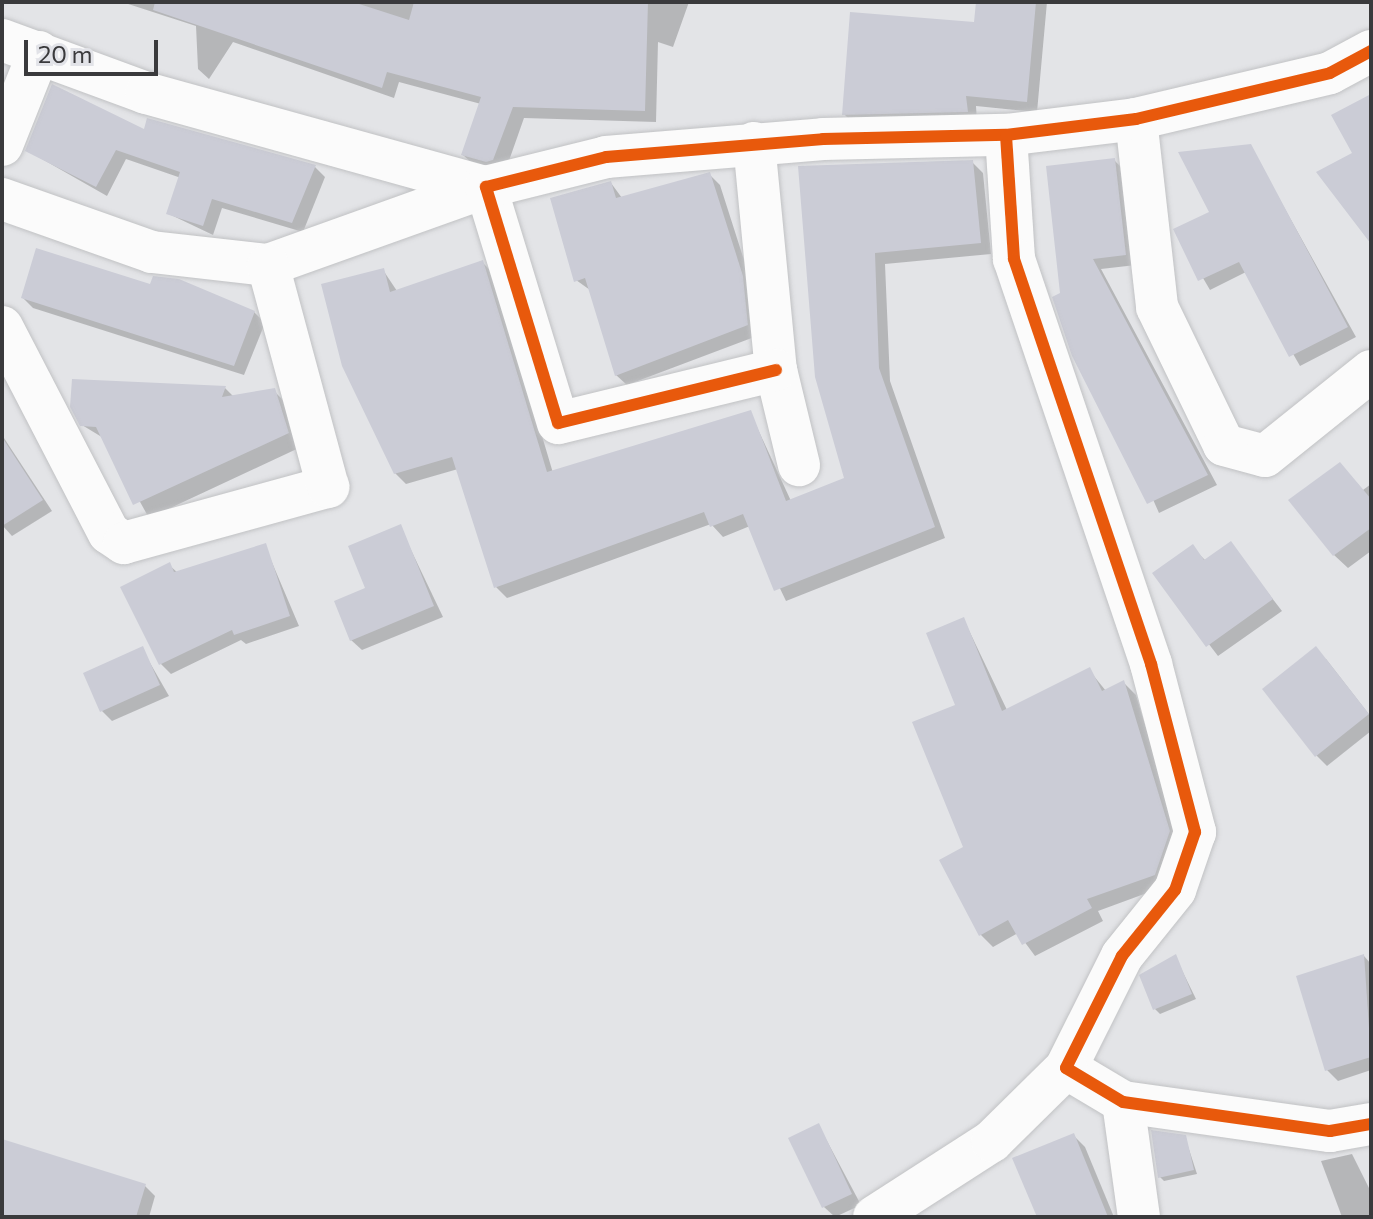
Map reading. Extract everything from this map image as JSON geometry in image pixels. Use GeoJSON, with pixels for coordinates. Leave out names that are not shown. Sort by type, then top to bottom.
{"type":"FeatureCollection","features":[{"type":"Feature","properties":{"kind":"street"},"geometry":{"type":"LineString","coordinates":[[2,145],[21,46],[146,93],[486,187]]}},
{"type":"Feature","properties":{"kind":"street"},"geometry":{"type":"LineString","coordinates":[[2,199],[152,252],[268,265],[486,187],[606,157],[754,143],[1006,135],[1136,119],[1330,73],[1371,51]]}},
{"type":"Feature","properties":{"kind":"street"},"geometry":{"type":"LineString","coordinates":[[1136,119],[1157,307],[1224,445],[1265,456],[1371,371]]}},
{"type":"Feature","properties":{"kind":"street"},"geometry":{"type":"LineString","coordinates":[[874,1217],[992,1141],[1066,1068],[1122,956],[1175,890],[1195,832],[1151,664],[1014,259],[1006,135]]}},
{"type":"Feature","properties":{"kind":"street"},"geometry":{"type":"LineString","coordinates":[[754,143],[776,370],[799,465]]}},
{"type":"Feature","properties":{"kind":"street"},"geometry":{"type":"LineString","coordinates":[[486,187],[558,423],[776,370]]}},
{"type":"Feature","properties":{"kind":"street"},"geometry":{"type":"LineString","coordinates":[[2,327],[109,533],[124,543],[328,487],[268,265]]}},
{"type":"Feature","properties":{"kind":"street"},"geometry":{"type":"LineString","coordinates":[[1066,1068],[1123,1102],[1330,1131],[1371,1124]]}},
{"type":"Feature","properties":{"kind":"street"},"geometry":{"type":"LineString","coordinates":[[1123,1102],[1139,1217]]}},
{"type":"Feature","properties":{"kind":"building"},"geometry":{"type":"Polygon","coordinates":[[[155,2],[353,2],[409,20],[414,2],[648,2],[645,111],[513,107],[493,160],[486,162],[461,155],[481,97],[387,72],[382,88],[153,10],[155,2]]]}},
{"type":"Feature","properties":{"kind":"building"},"geometry":{"type":"Polygon","coordinates":[[[976,2],[1036,2],[1027,102],[966,96],[968,112],[842,115],[850,12],[974,22],[976,2]]]}},
{"type":"Feature","properties":{"kind":"building"},"geometry":{"type":"Polygon","coordinates":[[[52,84],[144,129],[147,118],[316,165],[292,223],[212,199],[203,226],[166,214],[180,172],[116,150],[96,187],[25,151],[52,84]]]}},
{"type":"Feature","properties":{"kind":"building"},"geometry":{"type":"Polygon","coordinates":[[[1371,94],[1371,244],[1316,172],[1352,153],[1331,115],[1371,94]]]}},
{"type":"Feature","properties":{"kind":"building"},"geometry":{"type":"Polygon","coordinates":[[[1251,144],[1348,327],[1289,357],[1239,262],[1198,281],[1173,229],[1209,212],[1178,152],[1251,144]]]}},
{"type":"Feature","properties":{"kind":"building"},"geometry":{"type":"Polygon","coordinates":[[[1115,158],[1126,255],[1093,259],[1208,475],[1147,504],[1072,356],[1052,297],[1060,293],[1046,166],[1115,158]]]}},
{"type":"Feature","properties":{"kind":"building"},"geometry":{"type":"Polygon","coordinates":[[[973,160],[981,243],[875,253],[879,368],[935,527],[774,591],[743,514],[710,527],[704,512],[494,588],[452,457],[394,474],[342,366],[321,284],[384,268],[390,292],[483,260],[547,472],[751,410],[786,501],[844,478],[815,377],[798,166],[973,160]]]}},
{"type":"Feature","properties":{"kind":"building"},"geometry":{"type":"Polygon","coordinates":[[[710,172],[743,276],[748,325],[615,376],[585,278],[574,282],[550,198],[611,181],[616,198],[710,172]]]}},
{"type":"Feature","properties":{"kind":"building"},"geometry":{"type":"Polygon","coordinates":[[[36,248],[150,284],[153,276],[179,279],[255,311],[234,366],[21,298],[36,248]]]}},
{"type":"Feature","properties":{"kind":"building"},"geometry":{"type":"Polygon","coordinates":[[[72,379],[226,386],[222,397],[275,388],[289,433],[133,505],[96,427],[80,426],[70,407],[72,379]]]}},
{"type":"Feature","properties":{"kind":"building"},"geometry":{"type":"Polygon","coordinates":[[[2,437],[43,500],[2,526],[2,437]]]}},
{"type":"Feature","properties":{"kind":"building"},"geometry":{"type":"Polygon","coordinates":[[[1340,462],[1371,499],[1371,528],[1333,556],[1288,500],[1340,462]]]}},
{"type":"Feature","properties":{"kind":"building"},"geometry":{"type":"Polygon","coordinates":[[[401,524],[434,606],[350,641],[334,601],[365,588],[348,546],[401,524]]]}},
{"type":"Feature","properties":{"kind":"building"},"geometry":{"type":"Polygon","coordinates":[[[1231,541],[1273,599],[1206,647],[1152,573],[1193,544],[1204,560],[1231,541]]]}},
{"type":"Feature","properties":{"kind":"building"},"geometry":{"type":"Polygon","coordinates":[[[266,543],[290,616],[234,635],[232,630],[159,665],[120,587],[170,562],[174,572],[266,543]]]}},
{"type":"Feature","properties":{"kind":"building"},"geometry":{"type":"Polygon","coordinates":[[[964,617],[1002,711],[1090,667],[1102,691],[1124,680],[1170,831],[1155,875],[1087,899],[1092,908],[1022,945],[1008,920],[979,936],[939,860],[963,847],[912,722],[955,705],[926,633],[964,617]]]}},
{"type":"Feature","properties":{"kind":"building"},"geometry":{"type":"Polygon","coordinates":[[[143,646],[160,685],[100,712],[83,673],[143,646]]]}},
{"type":"Feature","properties":{"kind":"building"},"geometry":{"type":"Polygon","coordinates":[[[1316,646],[1369,714],[1315,757],[1262,689],[1316,646]]]}},
{"type":"Feature","properties":{"kind":"building"},"geometry":{"type":"Polygon","coordinates":[[[1176,954],[1192,994],[1153,1010],[1139,975],[1176,954]]]}},
{"type":"Feature","properties":{"kind":"building"},"geometry":{"type":"Polygon","coordinates":[[[1364,954],[1371,1057],[1325,1071],[1296,976],[1364,954]]]}},
{"type":"Feature","properties":{"kind":"building"},"geometry":{"type":"Polygon","coordinates":[[[819,1123],[852,1194],[822,1208],[788,1138],[819,1123]]]}},
{"type":"Feature","properties":{"kind":"building"},"geometry":{"type":"Polygon","coordinates":[[[1151,1130],[1186,1135],[1194,1170],[1158,1178],[1151,1130]]]}},
{"type":"Feature","properties":{"kind":"building"},"geometry":{"type":"Polygon","coordinates":[[[1074,1133],[1108,1217],[1037,1217],[1012,1158],[1074,1133]]]}},
{"type":"Feature","properties":{"kind":"building"},"geometry":{"type":"Polygon","coordinates":[[[2,1139],[146,1184],[136,1217],[2,1217],[2,1139]]]}},
{"type":"Feature","properties":{"kind":"cycle path"},"geometry":{"type":"LineString","coordinates":[[776,370],[558,423],[486,187],[606,157],[823,139],[1006,135],[1136,119],[1330,73],[1371,51]]}},
{"type":"Feature","properties":{"kind":"cycle path"},"geometry":{"type":"LineString","coordinates":[[1006,135],[1014,259],[1151,664],[1195,832],[1175,890],[1122,956],[1066,1068],[1123,1102],[1330,1131],[1371,1124]]}}]}
